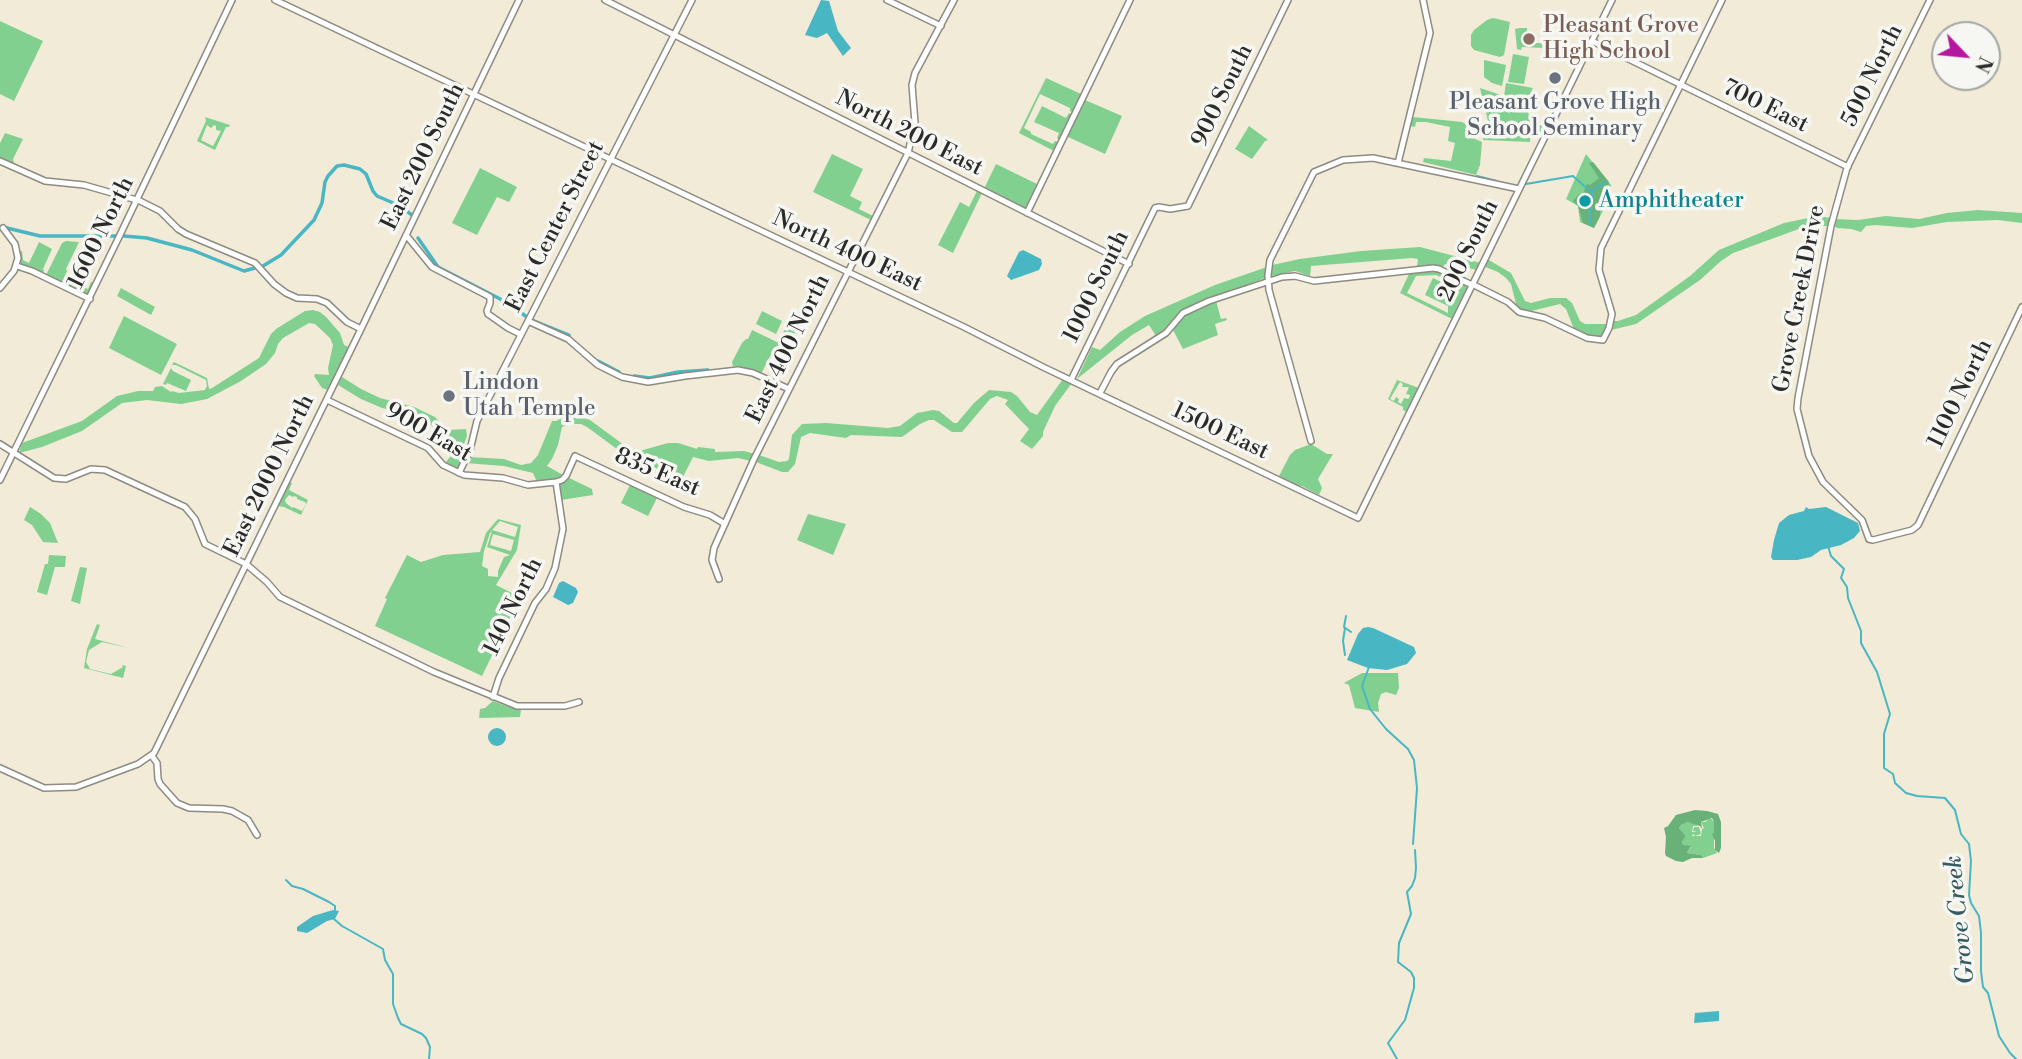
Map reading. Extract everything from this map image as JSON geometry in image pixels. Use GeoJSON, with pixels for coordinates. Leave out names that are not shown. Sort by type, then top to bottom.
{"type":"FeatureCollection","features":[{"type":"Feature","properties":{"kind":"street","name":"1600 North"},"geometry":{"type":"LineString","coordinates":[[0,480],[90,299],[232,0]]}},
{"type":"Feature","properties":{"kind":"street","name":"North 400 East"},"geometry":{"type":"LineString","coordinates":[[275,0],[1069,379]]}},
{"type":"Feature","properties":{"kind":"street","name":"East 200 South"},"geometry":{"type":"LineString","coordinates":[[361,329],[519,0]]}},
{"type":"Feature","properties":{"kind":"street","name":"North 200 East"},"geometry":{"type":"LineString","coordinates":[[605,0],[1129,264]]}},
{"type":"Feature","properties":{"kind":"street","name":"East Center Street"},"geometry":{"type":"LineString","coordinates":[[459,473],[470,450],[477,421],[692,0]]}},
{"type":"Feature","properties":{"kind":"street"},"geometry":{"type":"LineString","coordinates":[[887,0],[941,26]]}},
{"type":"Feature","properties":{"kind":"street","name":"East 400 North"},"geometry":{"type":"LineString","coordinates":[[719,579],[712,554],[724,524],[847,271],[908,153],[915,123],[912,85],[915,73],[954,0]]}},
{"type":"Feature","properties":{"kind":"street"},"geometry":{"type":"LineString","coordinates":[[1027,213],[1130,0]]}},
{"type":"Feature","properties":{"kind":"street","name":"900 South"},"geometry":{"type":"LineString","coordinates":[[1155,210],[1159,207],[1170,209],[1188,206],[1288,0]]}},
{"type":"Feature","properties":{"kind":"street"},"geometry":{"type":"LineString","coordinates":[[1398,163],[1430,29],[1423,0]]}},
{"type":"Feature","properties":{"kind":"street","name":"200 South"},"geometry":{"type":"LineString","coordinates":[[1358,518],[1612,0]]}},
{"type":"Feature","properties":{"kind":"street"},"geometry":{"type":"LineString","coordinates":[[1100,393],[1117,364],[1166,333],[1183,313],[1209,301],[1287,276],[1314,281],[1439,269],[1508,302],[1519,313],[1545,318],[1584,337],[1603,340],[1611,321],[1611,306],[1599,270],[1601,248],[1722,0]]}},
{"type":"Feature","properties":{"kind":"street","name":"500 North"},"geometry":{"type":"LineString","coordinates":[[1847,167],[1930,0]]}},
{"type":"Feature","properties":{"kind":"street","name":"700 East"},"geometry":{"type":"LineString","coordinates":[[1592,41],[1847,167]]}},
{"type":"Feature","properties":{"kind":"street"},"geometry":{"type":"LineString","coordinates":[[1311,441],[1268,281],[1270,260],[1314,172],[1343,160],[1373,158],[1519,189]]}},
{"type":"Feature","properties":{"kind":"street"},"geometry":{"type":"LineString","coordinates":[[0,161],[46,181],[84,185],[137,200],[160,211],[181,232],[255,263],[286,293],[297,298],[327,303],[347,322],[361,329]]}},
{"type":"Feature","properties":{"kind":"street","name":"Grove Creek Drive"},"geometry":{"type":"LineString","coordinates":[[1847,167],[1831,226],[1797,409],[1809,456],[1821,477],[1863,516],[1871,537],[1869,539]]}},
{"type":"Feature","properties":{"kind":"street","name":"1000 South"},"geometry":{"type":"LineString","coordinates":[[1069,379],[1155,210]]}},
{"type":"Feature","properties":{"kind":"street"},"geometry":{"type":"LineString","coordinates":[[0,288],[16,266],[17,253],[15,244],[3,228]]}},
{"type":"Feature","properties":{"kind":"street"},"geometry":{"type":"LineString","coordinates":[[406,234],[432,267],[490,298],[488,314],[520,334]]}},
{"type":"Feature","properties":{"kind":"street"},"geometry":{"type":"LineString","coordinates":[[16,266],[90,299]]}},
{"type":"Feature","properties":{"kind":"street","name":"1100 North"},"geometry":{"type":"LineString","coordinates":[[1869,539],[1912,530],[1918,525],[2022,307]]}},
{"type":"Feature","properties":{"kind":"street"},"geometry":{"type":"LineString","coordinates":[[528,321],[568,339],[589,358],[622,377],[648,382],[738,370],[753,373],[789,389]]}},
{"type":"Feature","properties":{"kind":"street","name":"East 2000 North"},"geometry":{"type":"LineString","coordinates":[[152,755],[361,329]]}},
{"type":"Feature","properties":{"kind":"street","name":"1500 East"},"geometry":{"type":"LineString","coordinates":[[1069,379],[1358,518]]}},
{"type":"Feature","properties":{"kind":"street","name":"900 East"},"geometry":{"type":"LineString","coordinates":[[327,400],[428,448],[438,461],[459,473],[472,477],[503,478],[528,485],[556,482]]}},
{"type":"Feature","properties":{"kind":"street"},"geometry":{"type":"LineString","coordinates":[[0,446],[57,479],[66,479],[91,469],[105,470],[186,507],[195,519],[205,544],[246,565],[280,597],[363,639],[507,704],[521,707],[579,702]]}},
{"type":"Feature","properties":{"kind":"street","name":"835 East"},"geometry":{"type":"LineString","coordinates":[[556,482],[566,476],[575,456],[684,508],[706,512],[724,524]]}},
{"type":"Feature","properties":{"kind":"street","name":"140 North"},"geometry":{"type":"LineString","coordinates":[[494,697],[502,672],[556,565],[563,529],[556,482]]}},
{"type":"Feature","properties":{"kind":"street"},"geometry":{"type":"LineString","coordinates":[[0,768],[40,787],[76,787],[138,764],[152,755],[158,763],[158,779],[176,803],[189,808],[235,812],[247,820],[257,835]]}},
{"type":"Feature","properties":{"kind":"green space"},"geometry":{"type":"Polygon","coordinates":[[[1493,18],[1510,22],[1504,55],[1500,57],[1474,50],[1471,46],[1474,30],[1493,18]]]}},
{"type":"Feature","properties":{"kind":"green space"},"geometry":{"type":"Polygon","coordinates":[[[0,21],[43,41],[14,101],[0,94],[0,21]]]}},
{"type":"Feature","properties":{"kind":"green space"},"geometry":{"type":"Polygon","coordinates":[[[1527,28],[1527,35],[1535,36],[1536,43],[1541,43],[1544,48],[1517,49],[1515,29],[1527,28]]]}},
{"type":"Feature","properties":{"kind":"green space"},"geometry":{"type":"Polygon","coordinates":[[[1513,54],[1529,57],[1524,84],[1508,82],[1513,54]]]}},
{"type":"Feature","properties":{"kind":"green space"},"geometry":{"type":"Polygon","coordinates":[[[1484,60],[1506,65],[1502,86],[1484,77],[1484,60]]]}},
{"type":"Feature","properties":{"kind":"green space"},"geometry":{"type":"Polygon","coordinates":[[[1046,78],[1081,94],[1074,113],[1070,108],[1040,94],[1024,128],[1053,144],[1058,142],[1054,151],[1019,133],[1046,78]]]}},
{"type":"Feature","properties":{"kind":"green space"},"geometry":{"type":"Polygon","coordinates":[[[1506,83],[1533,88],[1525,103],[1531,121],[1546,128],[1544,134],[1531,128],[1530,142],[1483,140],[1488,121],[1480,88],[1504,96],[1506,83]]]}},
{"type":"Feature","properties":{"kind":"green space"},"geometry":{"type":"Polygon","coordinates":[[[1085,100],[1122,116],[1105,154],[1066,136],[1085,100]]]}},
{"type":"Feature","properties":{"kind":"green space"},"geometry":{"type":"Polygon","coordinates":[[[1042,106],[1066,118],[1069,113],[1073,115],[1060,140],[1057,138],[1059,133],[1034,122],[1042,106]]]}},
{"type":"Feature","properties":{"kind":"green space"},"geometry":{"type":"Polygon","coordinates":[[[205,117],[230,125],[226,127],[215,150],[197,141],[206,121],[205,117]],[[207,125],[201,140],[213,146],[221,131],[216,130],[214,125],[211,128],[207,125]]]}},
{"type":"Feature","properties":{"kind":"green space"},"geometry":{"type":"Polygon","coordinates":[[[1413,117],[1462,122],[1467,125],[1475,139],[1482,142],[1480,165],[1476,175],[1423,162],[1424,158],[1451,161],[1455,143],[1448,141],[1450,127],[1426,122],[1416,122],[1415,127],[1410,126],[1413,117]]]}},
{"type":"Feature","properties":{"kind":"green space"},"geometry":{"type":"Polygon","coordinates":[[[1249,126],[1268,140],[1252,159],[1235,149],[1249,126]]]}},
{"type":"Feature","properties":{"kind":"green space"},"geometry":{"type":"Polygon","coordinates":[[[5,133],[23,139],[13,159],[14,163],[0,157],[0,143],[5,133]]]}},
{"type":"Feature","properties":{"kind":"green space"},"geometry":{"type":"Polygon","coordinates":[[[832,154],[863,169],[850,196],[862,202],[859,209],[873,216],[871,220],[813,192],[832,154]]]}},
{"type":"Feature","properties":{"kind":"green space"},"geometry":{"type":"Polygon","coordinates":[[[1586,154],[1611,185],[1608,201],[1594,228],[1580,222],[1578,206],[1566,199],[1586,154]]]}},
{"type":"Feature","properties":{"kind":"green space"},"geometry":{"type":"Polygon","coordinates":[[[1593,162],[1609,182],[1607,190],[1600,198],[1600,216],[1594,228],[1583,223],[1578,206],[1573,201],[1579,194],[1582,196],[1585,193],[1587,184],[1590,185],[1599,178],[1589,163],[1593,162]]]}},
{"type":"Feature","properties":{"kind":"green space"},"geometry":{"type":"Polygon","coordinates":[[[996,164],[1037,184],[1025,209],[984,189],[996,164]]]}},
{"type":"Feature","properties":{"kind":"green space"},"geometry":{"type":"Polygon","coordinates":[[[480,168],[517,187],[509,202],[497,197],[477,235],[452,223],[480,168]]]}},
{"type":"Feature","properties":{"kind":"green space"},"geometry":{"type":"Polygon","coordinates":[[[977,191],[982,193],[953,253],[938,245],[960,202],[969,207],[977,191]]]}},
{"type":"Feature","properties":{"kind":"green space"},"geometry":{"type":"Polygon","coordinates":[[[1978,210],[2022,213],[2022,223],[1998,220],[1947,222],[1912,228],[1876,225],[1866,226],[1861,232],[1834,226],[1835,219],[1858,220],[1886,216],[1919,219],[1978,210]]]}},
{"type":"Feature","properties":{"kind":"green space"},"geometry":{"type":"Polygon","coordinates":[[[1818,216],[1830,218],[1829,226],[1807,226],[1733,253],[1700,280],[1636,324],[1611,330],[1614,321],[1636,315],[1690,276],[1719,250],[1784,223],[1818,216]]]}},
{"type":"Feature","properties":{"kind":"green space"},"geometry":{"type":"Polygon","coordinates":[[[39,242],[52,249],[43,273],[20,263],[20,251],[23,260],[29,263],[39,242]]]}},
{"type":"Feature","properties":{"kind":"green space"},"geometry":{"type":"Polygon","coordinates":[[[79,242],[64,278],[88,289],[91,282],[94,283],[89,293],[46,275],[62,243],[79,242]]]}},
{"type":"Feature","properties":{"kind":"green space"},"geometry":{"type":"Polygon","coordinates":[[[1420,247],[1481,263],[1478,270],[1445,264],[1443,267],[1417,267],[1418,259],[1412,258],[1311,266],[1310,276],[1295,271],[1271,276],[1272,265],[1300,259],[1420,247]]]}},
{"type":"Feature","properties":{"kind":"green space"},"geometry":{"type":"Polygon","coordinates":[[[1487,259],[1511,273],[1525,301],[1531,303],[1550,298],[1566,298],[1572,303],[1580,321],[1585,324],[1607,324],[1602,335],[1589,336],[1574,329],[1566,309],[1560,304],[1527,312],[1520,309],[1506,278],[1483,266],[1487,259]]]}},
{"type":"Feature","properties":{"kind":"green space"},"geometry":{"type":"Polygon","coordinates":[[[1267,267],[1265,278],[1183,310],[1167,329],[1156,336],[1149,325],[1132,335],[1077,379],[1092,347],[1100,350],[1120,332],[1145,316],[1215,285],[1267,267]]]}},
{"type":"Feature","properties":{"kind":"green space"},"geometry":{"type":"Polygon","coordinates":[[[1441,272],[1469,286],[1452,319],[1400,293],[1409,274],[1441,272]],[[1436,275],[1416,276],[1407,293],[1448,313],[1448,306],[1425,295],[1433,278],[1455,289],[1457,284],[1436,275]]]}},
{"type":"Feature","properties":{"kind":"green space"},"geometry":{"type":"Polygon","coordinates":[[[121,288],[155,307],[151,315],[117,296],[121,288]]]}},
{"type":"Feature","properties":{"kind":"green space"},"geometry":{"type":"Polygon","coordinates":[[[1216,301],[1221,319],[1227,320],[1215,324],[1218,335],[1183,349],[1173,330],[1178,321],[1216,301]]]}},
{"type":"Feature","properties":{"kind":"green space"},"geometry":{"type":"Polygon","coordinates":[[[313,310],[326,317],[340,333],[344,345],[349,347],[328,390],[322,388],[314,376],[329,375],[333,345],[330,338],[315,324],[309,323],[283,338],[266,364],[207,399],[181,404],[147,400],[122,403],[82,431],[19,453],[22,443],[82,421],[117,396],[153,391],[155,387],[162,386],[171,392],[179,393],[205,390],[206,380],[172,365],[174,362],[207,378],[209,389],[212,388],[259,358],[276,329],[305,311],[313,310]]]}},
{"type":"Feature","properties":{"kind":"green space"},"geometry":{"type":"Polygon","coordinates":[[[762,311],[782,321],[776,334],[756,324],[762,311]]]}},
{"type":"Feature","properties":{"kind":"green space"},"geometry":{"type":"Polygon","coordinates":[[[124,316],[177,344],[161,375],[109,348],[124,316]]]}},
{"type":"Feature","properties":{"kind":"green space"},"geometry":{"type":"Polygon","coordinates":[[[789,323],[799,324],[787,350],[775,347],[761,374],[733,366],[732,362],[742,343],[748,339],[752,330],[777,342],[789,323]]]}},
{"type":"Feature","properties":{"kind":"green space"},"geometry":{"type":"Polygon","coordinates":[[[171,368],[191,380],[186,391],[167,383],[163,384],[171,368]]]}},
{"type":"Feature","properties":{"kind":"green space"},"geometry":{"type":"Polygon","coordinates":[[[342,377],[380,398],[414,407],[435,417],[443,426],[451,444],[465,453],[458,468],[445,463],[451,456],[442,446],[431,425],[410,414],[382,408],[361,399],[338,385],[342,377]]]}},
{"type":"Feature","properties":{"kind":"green space"},"geometry":{"type":"Polygon","coordinates":[[[1063,379],[1072,383],[1055,406],[1043,436],[1032,449],[1020,441],[1029,429],[1005,404],[1008,400],[997,396],[990,399],[962,432],[952,432],[934,420],[929,420],[902,437],[851,435],[846,438],[810,433],[801,437],[795,464],[788,472],[756,462],[759,455],[779,462],[787,461],[792,435],[802,424],[826,423],[888,428],[900,426],[917,413],[933,410],[957,423],[989,390],[1011,392],[1030,412],[1037,415],[1063,379]]]}},
{"type":"Feature","properties":{"kind":"green space"},"geometry":{"type":"Polygon","coordinates":[[[1397,380],[1419,388],[1407,412],[1388,399],[1397,380]],[[1400,382],[1390,399],[1394,401],[1396,397],[1401,404],[1404,398],[1408,399],[1410,395],[1406,394],[1409,387],[1402,387],[1400,382]]]}},
{"type":"Feature","properties":{"kind":"green space"},"geometry":{"type":"Polygon","coordinates":[[[566,416],[590,420],[636,452],[678,443],[697,449],[715,449],[715,452],[744,451],[755,454],[751,461],[738,458],[709,461],[693,457],[681,481],[625,455],[587,427],[570,424],[562,427],[558,445],[547,466],[563,475],[560,479],[537,482],[533,473],[504,466],[466,463],[469,457],[504,459],[521,465],[531,463],[538,455],[552,421],[566,416]]]}},
{"type":"Feature","properties":{"kind":"green space"},"geometry":{"type":"Polygon","coordinates":[[[466,429],[464,444],[459,444],[458,447],[454,445],[449,438],[449,430],[466,429]]]}},
{"type":"Feature","properties":{"kind":"green space"},"geometry":{"type":"Polygon","coordinates":[[[1311,444],[1327,454],[1333,454],[1318,479],[1322,488],[1319,495],[1279,476],[1295,450],[1311,444]]]}},
{"type":"Feature","properties":{"kind":"green space"},"geometry":{"type":"Polygon","coordinates":[[[567,477],[592,489],[593,495],[561,500],[558,484],[567,477]]]}},
{"type":"Feature","properties":{"kind":"green space"},"geometry":{"type":"Polygon","coordinates":[[[290,482],[292,483],[289,490],[308,500],[301,515],[278,506],[290,482]],[[289,495],[286,503],[302,511],[305,502],[289,495]]]}},
{"type":"Feature","properties":{"kind":"green space"},"geometry":{"type":"Polygon","coordinates":[[[630,485],[657,498],[648,516],[621,503],[630,485]]]}},
{"type":"Feature","properties":{"kind":"green space"},"geometry":{"type":"Polygon","coordinates":[[[30,507],[50,523],[58,543],[43,542],[32,525],[24,520],[30,507]]]}},
{"type":"Feature","properties":{"kind":"green space"},"geometry":{"type":"Polygon","coordinates":[[[808,514],[846,524],[833,555],[797,540],[808,514]]]}},
{"type":"Feature","properties":{"kind":"green space"},"geometry":{"type":"Polygon","coordinates":[[[498,519],[521,525],[517,550],[496,585],[520,597],[482,676],[375,626],[387,599],[385,598],[407,555],[421,562],[443,555],[480,552],[486,533],[498,519]],[[500,521],[492,530],[515,537],[518,527],[500,521]],[[492,531],[490,533],[482,566],[488,569],[488,576],[498,577],[504,557],[510,555],[487,547],[492,531]],[[493,534],[490,545],[511,551],[514,540],[493,534]]]}},
{"type":"Feature","properties":{"kind":"green space"},"geometry":{"type":"Polygon","coordinates":[[[49,555],[66,556],[65,567],[55,567],[47,595],[37,592],[49,555]]]}},
{"type":"Feature","properties":{"kind":"green space"},"geometry":{"type":"Polygon","coordinates":[[[80,567],[87,568],[80,604],[71,601],[80,567]]]}},
{"type":"Feature","properties":{"kind":"green space"},"geometry":{"type":"Polygon","coordinates":[[[97,624],[100,625],[95,639],[129,648],[102,642],[89,650],[86,662],[90,669],[111,674],[123,667],[122,665],[126,666],[123,678],[84,668],[87,649],[97,624]]]}},
{"type":"Feature","properties":{"kind":"green space"},"geometry":{"type":"Polygon","coordinates":[[[1362,673],[1398,673],[1399,688],[1396,695],[1386,692],[1381,694],[1379,712],[1355,708],[1349,685],[1344,683],[1362,673]]]}},
{"type":"Feature","properties":{"kind":"green space"},"geometry":{"type":"Polygon","coordinates":[[[493,701],[521,709],[520,717],[479,718],[480,709],[493,701]]]}},
{"type":"Feature","properties":{"kind":"green space"},"geometry":{"type":"Polygon","coordinates":[[[1695,810],[1718,814],[1721,822],[1721,848],[1719,853],[1715,850],[1712,818],[1701,822],[1702,829],[1688,822],[1679,828],[1686,836],[1683,845],[1691,846],[1687,853],[1701,855],[1703,858],[1676,861],[1666,856],[1664,828],[1676,815],[1695,810]]]}},
{"type":"Feature","properties":{"kind":"green space"},"geometry":{"type":"Polygon","coordinates":[[[1710,818],[1714,821],[1714,848],[1717,853],[1703,858],[1701,855],[1687,853],[1691,847],[1683,846],[1682,842],[1686,836],[1679,828],[1688,822],[1694,823],[1698,826],[1693,826],[1692,832],[1697,832],[1693,831],[1694,827],[1699,827],[1701,834],[1695,836],[1701,836],[1704,828],[1701,822],[1710,818]]]}},
{"type":"Feature","properties":{"kind":"water"},"geometry":{"type":"Polygon","coordinates":[[[821,0],[829,1],[838,31],[851,48],[843,56],[827,33],[817,38],[805,35],[821,0]]]}},
{"type":"Feature","properties":{"kind":"water"},"geometry":{"type":"Polygon","coordinates":[[[1023,250],[1041,259],[1042,264],[1039,270],[1011,280],[1007,276],[1019,252],[1023,250]]]}},
{"type":"Feature","properties":{"kind":"water"},"geometry":{"type":"Polygon","coordinates":[[[1806,507],[1826,507],[1858,523],[1860,531],[1841,545],[1821,550],[1811,557],[1773,560],[1771,557],[1779,523],[1789,515],[1804,511],[1806,507]]]}},
{"type":"Feature","properties":{"kind":"water"},"geometry":{"type":"Polygon","coordinates":[[[563,581],[578,592],[573,603],[568,605],[553,597],[559,583],[563,581]]]}},
{"type":"Feature","properties":{"kind":"water"},"geometry":{"type":"Polygon","coordinates":[[[1368,627],[1414,647],[1416,653],[1407,664],[1387,670],[1368,668],[1347,660],[1358,634],[1368,627]]]}},
{"type":"Feature","properties":{"kind":"water"},"geometry":{"type":"Polygon","coordinates":[[[497,728],[503,731],[506,737],[503,743],[497,746],[491,743],[488,737],[491,731],[497,728]]]}},
{"type":"Feature","properties":{"kind":"water"},"geometry":{"type":"Polygon","coordinates":[[[333,910],[339,911],[335,919],[307,933],[297,931],[297,927],[313,916],[333,910]]]}},
{"type":"Feature","properties":{"kind":"water"},"geometry":{"type":"Polygon","coordinates":[[[1719,1011],[1719,1021],[1694,1023],[1695,1013],[1719,1011]]]}},
{"type":"Feature","properties":{"kind":"waterway"},"geometry":{"type":"LineString","coordinates":[[263,266],[281,255],[314,220],[322,203],[325,182],[337,166],[360,169],[366,174],[377,196],[398,205],[412,215]]}},
{"type":"Feature","properties":{"kind":"waterway"},"geometry":{"type":"LineString","coordinates":[[1477,176],[1497,181]]}},
{"type":"Feature","properties":{"kind":"waterway"},"geometry":{"type":"LineString","coordinates":[[1526,184],[1573,176],[1591,192],[1605,182]]}},
{"type":"Feature","properties":{"kind":"waterway"},"geometry":{"type":"LineString","coordinates":[[1590,225],[1593,192]]}},
{"type":"Feature","properties":{"kind":"waterway"},"geometry":{"type":"LineString","coordinates":[[7,228],[40,236],[116,236]]}},
{"type":"Feature","properties":{"kind":"waterway"},"geometry":{"type":"LineString","coordinates":[[124,236],[147,238],[192,250],[244,271],[255,268]]}},
{"type":"Feature","properties":{"kind":"waterway"},"geometry":{"type":"LineString","coordinates":[[418,238],[438,267],[506,302],[527,317]]}},
{"type":"Feature","properties":{"kind":"waterway"},"geometry":{"type":"LineString","coordinates":[[534,321],[569,335]]}},
{"type":"Feature","properties":{"kind":"waterway"},"geometry":{"type":"LineString","coordinates":[[598,361],[619,372]]}},
{"type":"Feature","properties":{"kind":"waterway"},"geometry":{"type":"LineString","coordinates":[[634,376],[650,378],[678,372],[708,370]]}},
{"type":"Feature","properties":{"kind":"waterway","name":"Grove Creek"},"geometry":{"type":"LineString","coordinates":[[1828,546],[1831,556],[1844,569],[1841,578],[1847,587],[1848,598],[1861,631],[1861,643],[1877,672],[1890,714],[1884,734],[1884,768],[1893,774],[1895,783],[1906,793],[1945,798],[1955,810],[1961,834],[1969,844],[1969,895],[1979,916],[1983,987],[1988,993],[1999,1036],[2016,1059]]}},
{"type":"Feature","properties":{"kind":"waterway"},"geometry":{"type":"LineString","coordinates":[[1346,616],[1344,627],[1351,632]]}},
{"type":"Feature","properties":{"kind":"waterway"},"geometry":{"type":"LineString","coordinates":[[1345,628],[1345,655]]}},
{"type":"Feature","properties":{"kind":"waterway"},"geometry":{"type":"LineString","coordinates":[[1369,667],[1362,686],[1370,709],[1386,729],[1408,749],[1414,760],[1417,788],[1413,844]]}},
{"type":"Feature","properties":{"kind":"waterway"},"geometry":{"type":"LineString","coordinates":[[1397,1059],[1388,1043],[1405,1020],[1414,988],[1411,972],[1398,962],[1399,943],[1411,914],[1407,892],[1415,878],[1415,850]]}},
{"type":"Feature","properties":{"kind":"waterway"},"geometry":{"type":"LineString","coordinates":[[286,880],[292,886],[329,902],[335,906],[335,910]]}},
{"type":"Feature","properties":{"kind":"waterway"},"geometry":{"type":"LineString","coordinates":[[334,919],[383,949],[385,960],[393,974],[393,1004],[398,1018],[401,1024],[426,1038],[430,1047],[429,1059]]}},
{"type":"Feature","properties":{"kind":"place","name":"Pleasant Grove High School"},"geometry":{"type":"Point","coordinates":[1529,39]}},
{"type":"Feature","properties":{"kind":"place","name":"Pleasant Grove High School Seminary"},"geometry":{"type":"Point","coordinates":[1555,78]}},
{"type":"Feature","properties":{"kind":"place","name":"Amphitheater"},"geometry":{"type":"Point","coordinates":[1585,201]}},
{"type":"Feature","properties":{"kind":"place","name":"Lindon Utah Temple"},"geometry":{"type":"Point","coordinates":[449,396]}}]}
